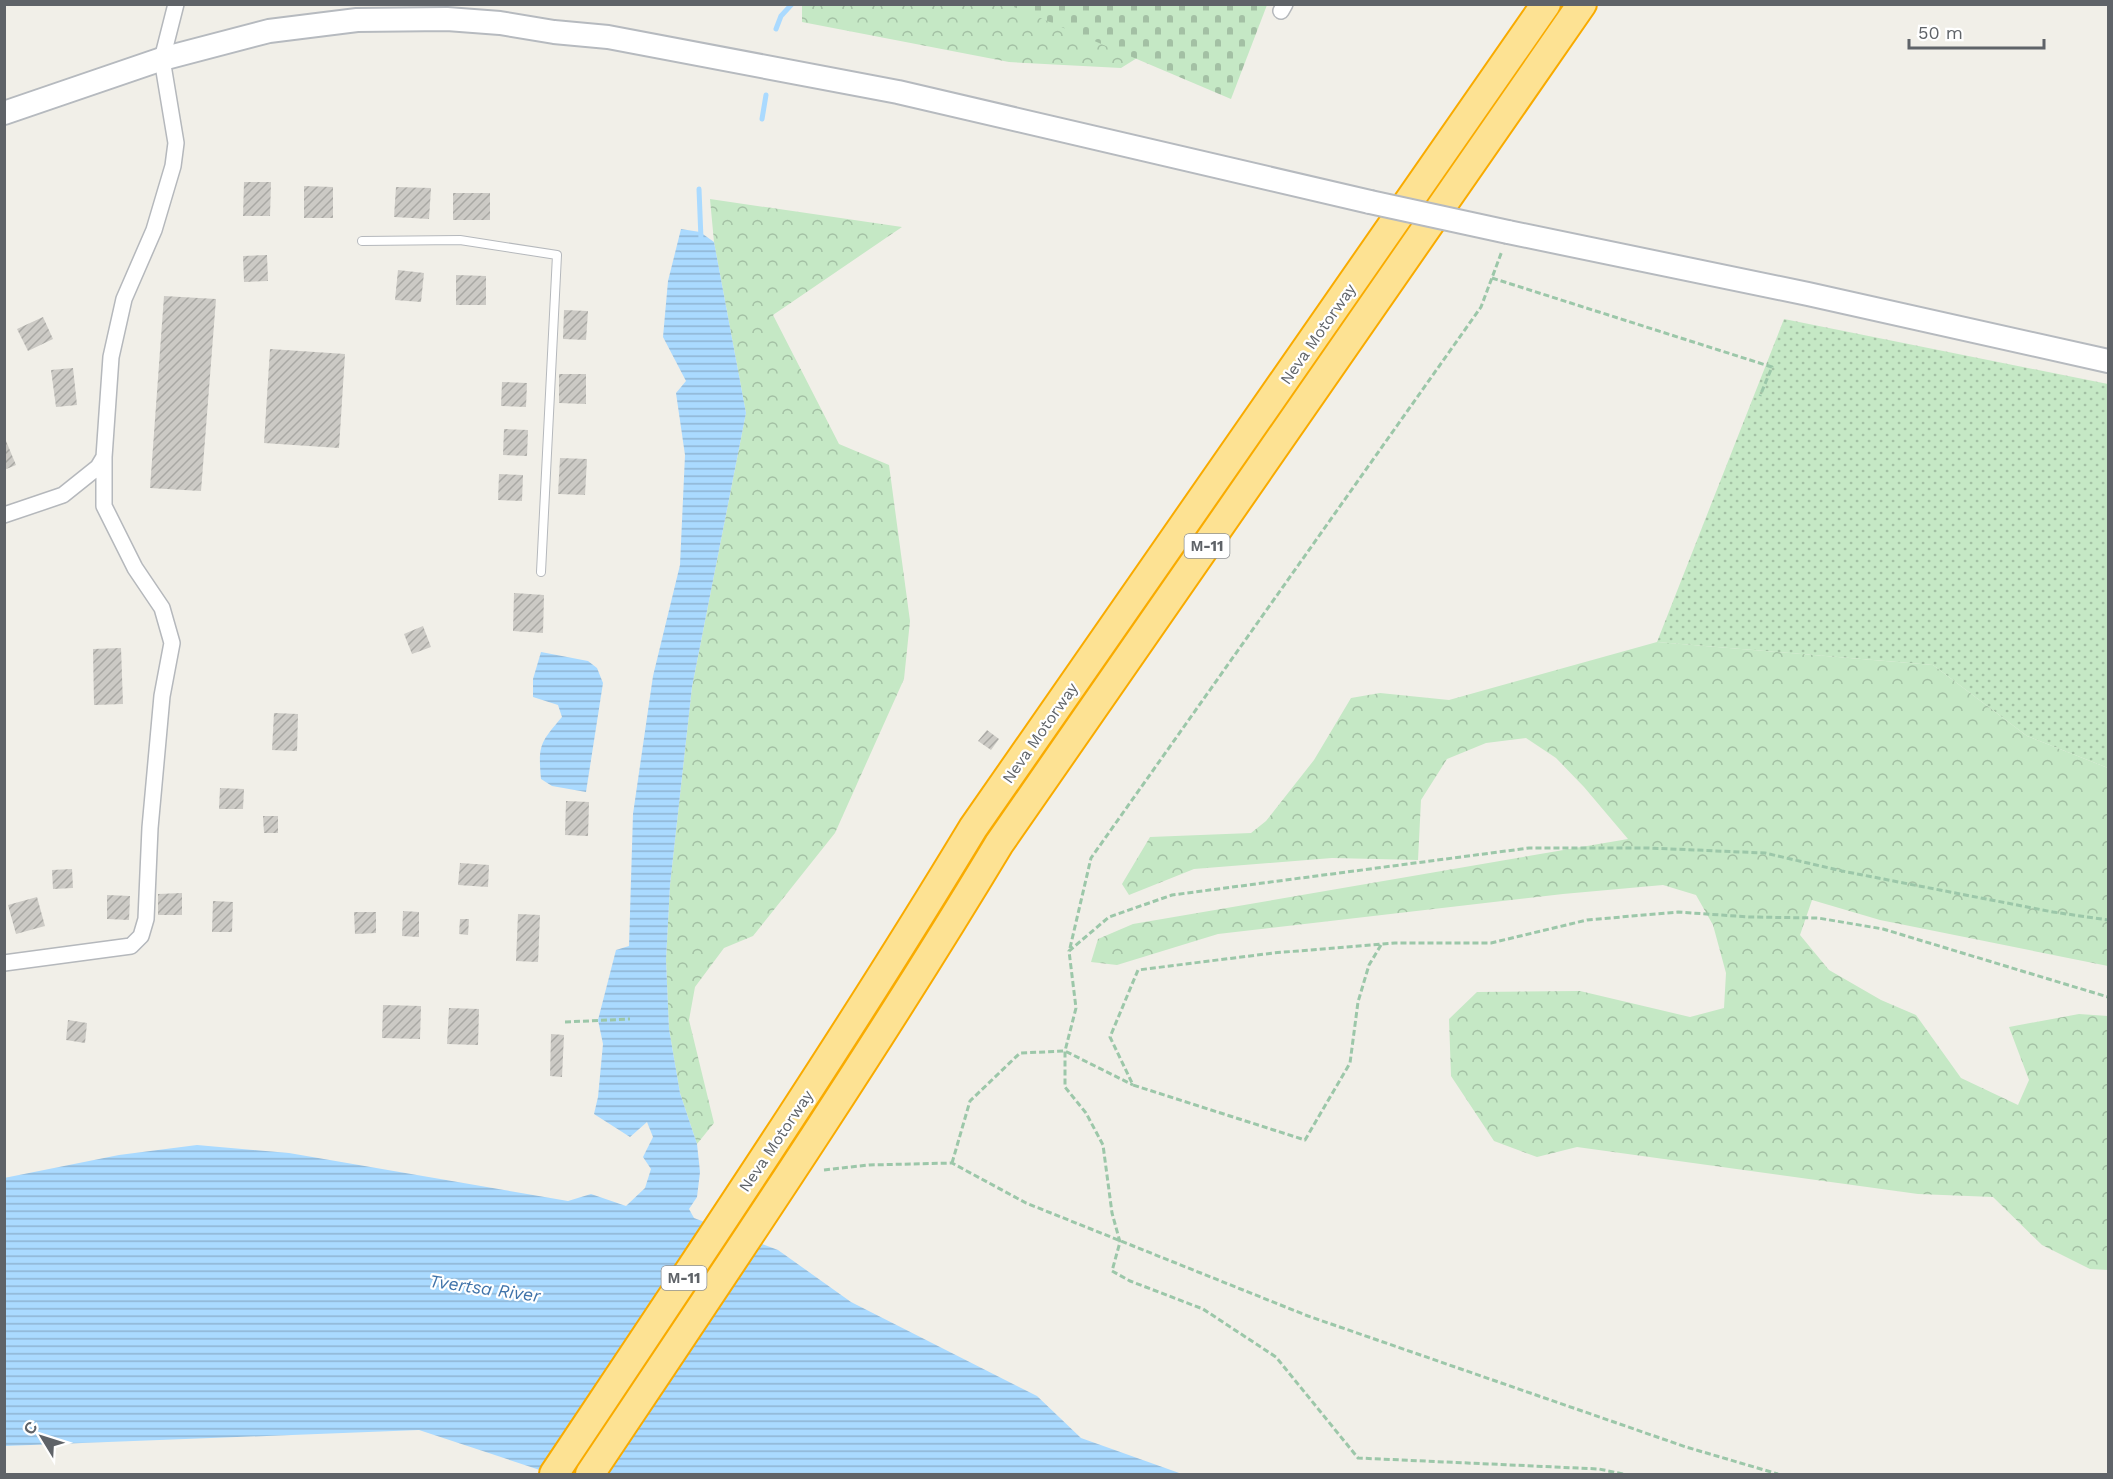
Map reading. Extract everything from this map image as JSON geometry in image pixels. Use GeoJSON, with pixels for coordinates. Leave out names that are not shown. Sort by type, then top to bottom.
{"type":"FeatureCollection","features":[{"type":"Feature","properties":{"kind":"highway","name":"Neva Motorway"},"geometry":{"type":"LineString","coordinates":[[554,1474],[815,1082],[973,828],[1546,4]]}},
{"type":"Feature","properties":{"kind":"highway","name":"Neva Motorway"},"geometry":{"type":"LineString","coordinates":[[590,1474],[843,1095],[999,844],[1582,4]]}},
{"type":"Feature","properties":{"kind":"main road"},"geometry":{"type":"LineString","coordinates":[[4,112],[162,59],[260,33],[331,22],[375,19],[420,18],[501,23],[554,32],[608,37],[898,92],[1370,202],[1809,294],[2109,361]]}},
{"type":"Feature","properties":{"kind":"street"},"geometry":{"type":"LineString","coordinates":[[4,963],[131,946],[141,936],[146,919],[150,828],[162,696],[172,643],[162,608],[135,568],[104,507],[104,457],[111,357],[124,299],[154,230],[173,166],[176,143],[162,59],[176,4]]}},
{"type":"Feature","properties":{"kind":"street"},"geometry":{"type":"LineString","coordinates":[[4,515],[63,495],[98,467],[104,457]]}},
{"type":"Feature","properties":{"kind":"lane"},"geometry":{"type":"LineString","coordinates":[[362,241],[460,240],[557,255],[541,572]]}},
{"type":"Feature","properties":{"kind":"path"},"geometry":{"type":"LineString","coordinates":[[1508,232],[1481,307],[1091,858],[1069,951],[1076,1008],[1065,1051],[1065,1087],[1086,1113],[1103,1145],[1112,1213],[1120,1242],[1112,1271],[1131,1281],[1203,1309],[1276,1357],[1358,1458],[1599,1469],[1623,1474]]}},
{"type":"Feature","properties":{"kind":"path"},"geometry":{"type":"LineString","coordinates":[[1492,278],[1772,368],[1760,396]]}},
{"type":"Feature","properties":{"kind":"path"},"geometry":{"type":"LineString","coordinates":[[1069,951],[1109,917],[1172,895],[1529,848],[1765,853],[1842,871],[2053,912],[2109,920]]}},
{"type":"Feature","properties":{"kind":"path"},"geometry":{"type":"LineString","coordinates":[[1133,1085],[1110,1037],[1138,970],[1273,953],[1382,945],[1491,943],[1587,920],[1678,912],[1749,917],[1818,918],[1883,929],[2109,997]]}},
{"type":"Feature","properties":{"kind":"path"},"geometry":{"type":"LineString","coordinates":[[952,1163],[970,1101],[1020,1053],[1065,1051],[1133,1085],[1305,1140],[1350,1063],[1358,1002],[1369,965],[1382,945]]}},
{"type":"Feature","properties":{"kind":"path"},"geometry":{"type":"LineString","coordinates":[[565,1022],[630,1019]]}},
{"type":"Feature","properties":{"kind":"path"},"geometry":{"type":"LineString","coordinates":[[824,1170],[869,1165],[952,1163],[1026,1203],[1308,1316],[1686,1447],[1778,1474]]}},
{"type":"Feature","properties":{"kind":"green space"},"geometry":{"type":"Polygon","coordinates":[[[1267,4],[1231,99],[1014,7],[1015,5],[1267,4]]]}},
{"type":"Feature","properties":{"kind":"green space"},"geometry":{"type":"Polygon","coordinates":[[[802,5],[1229,5],[1185,28],[1121,68],[1009,62],[802,22],[802,5]]]}},
{"type":"Feature","properties":{"kind":"green space"},"geometry":{"type":"Polygon","coordinates":[[[710,199],[902,227],[773,315],[839,444],[889,465],[910,621],[904,679],[835,833],[753,936],[724,948],[695,987],[689,1020],[714,1123],[697,1144],[680,1093],[669,1029],[666,960],[670,885],[692,687],[746,413],[714,242],[710,199]]]}},
{"type":"Feature","properties":{"kind":"green space"},"geometry":{"type":"Polygon","coordinates":[[[1784,319],[2108,384],[2108,768],[2027,736],[1933,665],[1657,642],[1784,319]]]}},
{"type":"Feature","properties":{"kind":"green space"},"geometry":{"type":"Polygon","coordinates":[[[1657,642],[1933,665],[2027,736],[2108,768],[2108,966],[1880,920],[1812,900],[1800,935],[1829,970],[1881,1000],[1916,1015],[1961,1078],[2018,1105],[2029,1080],[2009,1027],[2079,1014],[2108,1016],[2108,1270],[2090,1269],[2042,1245],[1993,1197],[1918,1194],[1577,1147],[1537,1157],[1494,1141],[1451,1076],[1449,1019],[1477,992],[1580,991],[1690,1017],[1724,1008],[1726,973],[1713,925],[1696,895],[1663,885],[1563,894],[1218,934],[1117,965],[1091,962],[1098,939],[1133,924],[1628,839],[1556,758],[1526,738],[1486,743],[1447,759],[1421,800],[1418,860],[1332,858],[1194,869],[1129,895],[1122,884],[1150,837],[1251,833],[1266,821],[1314,760],[1351,698],[1380,693],[1449,700],[1657,642]]]}},
{"type":"Feature","properties":{"kind":"water","name":"Tvertsa River"},"geometry":{"type":"Polygon","coordinates":[[[681,229],[700,232],[714,242],[746,413],[692,687],[670,885],[666,960],[669,1029],[680,1093],[697,1144],[700,1172],[697,1197],[689,1209],[694,1218],[778,1250],[851,1302],[1037,1396],[1081,1438],[1182,1474],[552,1474],[419,1430],[5,1446],[4,1178],[119,1155],[197,1145],[289,1153],[568,1201],[591,1194],[626,1206],[645,1188],[651,1169],[643,1157],[653,1137],[647,1122],[630,1137],[594,1114],[603,1044],[598,1020],[616,950],[629,946],[633,814],[653,676],[680,565],[685,455],[676,393],[686,381],[663,337],[668,281],[681,229]]]}},
{"type":"Feature","properties":{"kind":"water"},"geometry":{"type":"Polygon","coordinates":[[[541,652],[588,661],[597,668],[603,683],[586,792],[552,786],[541,779],[542,745],[562,717],[558,705],[533,697],[533,679],[541,652]]]}},
{"type":"Feature","properties":{"kind":"building"},"geometry":{"type":"Polygon","coordinates":[[[244,182],[271,182],[270,216],[243,216],[244,182]]]}},
{"type":"Feature","properties":{"kind":"building"},"geometry":{"type":"Polygon","coordinates":[[[304,186],[333,187],[333,218],[304,218],[304,186]]]}},
{"type":"Feature","properties":{"kind":"building"},"geometry":{"type":"Polygon","coordinates":[[[396,187],[431,188],[429,219],[394,217],[396,187]]]}},
{"type":"Feature","properties":{"kind":"building"},"geometry":{"type":"Polygon","coordinates":[[[453,193],[490,193],[490,220],[453,220],[453,193]]]}},
{"type":"Feature","properties":{"kind":"building"},"geometry":{"type":"Polygon","coordinates":[[[267,255],[268,281],[244,282],[243,256],[267,255]]]}},
{"type":"Feature","properties":{"kind":"building"},"geometry":{"type":"Polygon","coordinates":[[[398,270],[424,273],[421,302],[395,300],[398,270]]]}},
{"type":"Feature","properties":{"kind":"building"},"geometry":{"type":"Polygon","coordinates":[[[456,275],[486,276],[486,305],[456,305],[456,275]]]}},
{"type":"Feature","properties":{"kind":"building"},"geometry":{"type":"Polygon","coordinates":[[[164,296],[216,299],[201,491],[150,488],[164,296]]]}},
{"type":"Feature","properties":{"kind":"building"},"geometry":{"type":"Polygon","coordinates":[[[564,310],[588,311],[586,340],[563,339],[564,310]]]}},
{"type":"Feature","properties":{"kind":"building"},"geometry":{"type":"Polygon","coordinates":[[[43,317],[53,339],[28,351],[17,329],[43,317]]]}},
{"type":"Feature","properties":{"kind":"building"},"geometry":{"type":"Polygon","coordinates":[[[270,349],[345,354],[339,448],[264,443],[270,349]]]}},
{"type":"Feature","properties":{"kind":"building"},"geometry":{"type":"Polygon","coordinates":[[[73,368],[77,405],[56,407],[51,370],[73,368]]]}},
{"type":"Feature","properties":{"kind":"building"},"geometry":{"type":"Polygon","coordinates":[[[559,374],[586,374],[586,404],[559,403],[559,374]]]}},
{"type":"Feature","properties":{"kind":"building"},"geometry":{"type":"Polygon","coordinates":[[[502,382],[527,383],[526,407],[501,406],[502,382]]]}},
{"type":"Feature","properties":{"kind":"building"},"geometry":{"type":"Polygon","coordinates":[[[504,429],[528,430],[527,456],[503,455],[504,429]]]}},
{"type":"Feature","properties":{"kind":"building"},"geometry":{"type":"Polygon","coordinates":[[[4,436],[16,465],[4,470],[4,436]]]}},
{"type":"Feature","properties":{"kind":"building"},"geometry":{"type":"Polygon","coordinates":[[[560,458],[587,459],[585,495],[558,494],[560,458]]]}},
{"type":"Feature","properties":{"kind":"building"},"geometry":{"type":"Polygon","coordinates":[[[499,474],[523,475],[522,501],[498,500],[499,474]]]}},
{"type":"Feature","properties":{"kind":"building"},"geometry":{"type":"Polygon","coordinates":[[[514,593],[544,595],[543,633],[513,631],[514,593]]]}},
{"type":"Feature","properties":{"kind":"building"},"geometry":{"type":"Polygon","coordinates":[[[423,626],[431,647],[412,654],[404,634],[423,626]]]}},
{"type":"Feature","properties":{"kind":"building"},"geometry":{"type":"Polygon","coordinates":[[[121,648],[123,704],[94,705],[93,649],[121,648]]]}},
{"type":"Feature","properties":{"kind":"building"},"geometry":{"type":"Polygon","coordinates":[[[274,713],[298,714],[297,751],[272,750],[274,713]]]}},
{"type":"Feature","properties":{"kind":"building"},"geometry":{"type":"Polygon","coordinates":[[[987,730],[999,739],[991,750],[978,741],[987,730]]]}},
{"type":"Feature","properties":{"kind":"building"},"geometry":{"type":"Polygon","coordinates":[[[220,788],[244,789],[243,809],[219,809],[220,788]]]}},
{"type":"Feature","properties":{"kind":"building"},"geometry":{"type":"Polygon","coordinates":[[[566,801],[589,802],[588,836],[565,835],[566,801]]]}},
{"type":"Feature","properties":{"kind":"building"},"geometry":{"type":"Polygon","coordinates":[[[263,816],[278,816],[278,833],[264,833],[263,816]]]}},
{"type":"Feature","properties":{"kind":"building"},"geometry":{"type":"Polygon","coordinates":[[[460,863],[489,865],[488,887],[458,885],[460,863]]]}},
{"type":"Feature","properties":{"kind":"building"},"geometry":{"type":"Polygon","coordinates":[[[72,869],[73,888],[53,889],[52,870],[72,869]]]}},
{"type":"Feature","properties":{"kind":"building"},"geometry":{"type":"Polygon","coordinates":[[[182,893],[182,915],[158,915],[158,894],[182,893]]]}},
{"type":"Feature","properties":{"kind":"building"},"geometry":{"type":"Polygon","coordinates":[[[107,895],[130,896],[129,920],[107,919],[107,895]]]}},
{"type":"Feature","properties":{"kind":"building"},"geometry":{"type":"Polygon","coordinates":[[[37,897],[45,926],[16,934],[8,905],[37,897]]]}},
{"type":"Feature","properties":{"kind":"building"},"geometry":{"type":"Polygon","coordinates":[[[213,901],[233,902],[232,932],[212,932],[213,901]]]}},
{"type":"Feature","properties":{"kind":"building"},"geometry":{"type":"Polygon","coordinates":[[[403,911],[419,912],[419,937],[402,936],[403,911]]]}},
{"type":"Feature","properties":{"kind":"building"},"geometry":{"type":"Polygon","coordinates":[[[354,912],[376,912],[376,933],[355,934],[354,912]]]}},
{"type":"Feature","properties":{"kind":"building"},"geometry":{"type":"Polygon","coordinates":[[[518,914],[540,915],[538,962],[516,961],[518,914]]]}},
{"type":"Feature","properties":{"kind":"building"},"geometry":{"type":"Polygon","coordinates":[[[460,919],[469,919],[468,935],[459,934],[460,919]]]}},
{"type":"Feature","properties":{"kind":"building"},"geometry":{"type":"Polygon","coordinates":[[[383,1005],[421,1006],[420,1039],[382,1038],[383,1005]]]}},
{"type":"Feature","properties":{"kind":"building"},"geometry":{"type":"Polygon","coordinates":[[[449,1008],[479,1009],[478,1045],[447,1044],[449,1008]]]}},
{"type":"Feature","properties":{"kind":"building"},"geometry":{"type":"Polygon","coordinates":[[[68,1020],[87,1023],[85,1043],[66,1040],[68,1020]]]}},
{"type":"Feature","properties":{"kind":"building"},"geometry":{"type":"Polygon","coordinates":[[[551,1034],[564,1035],[562,1077],[550,1076],[551,1034]]]}},
{"type":"Feature","properties":{"kind":"waterway"},"geometry":{"type":"LineString","coordinates":[[776,29],[781,16],[792,4]]}},
{"type":"Feature","properties":{"kind":"waterway"},"geometry":{"type":"LineString","coordinates":[[762,119],[766,95]]}},
{"type":"Feature","properties":{"kind":"waterway"},"geometry":{"type":"LineString","coordinates":[[699,189],[701,239]]}}]}
